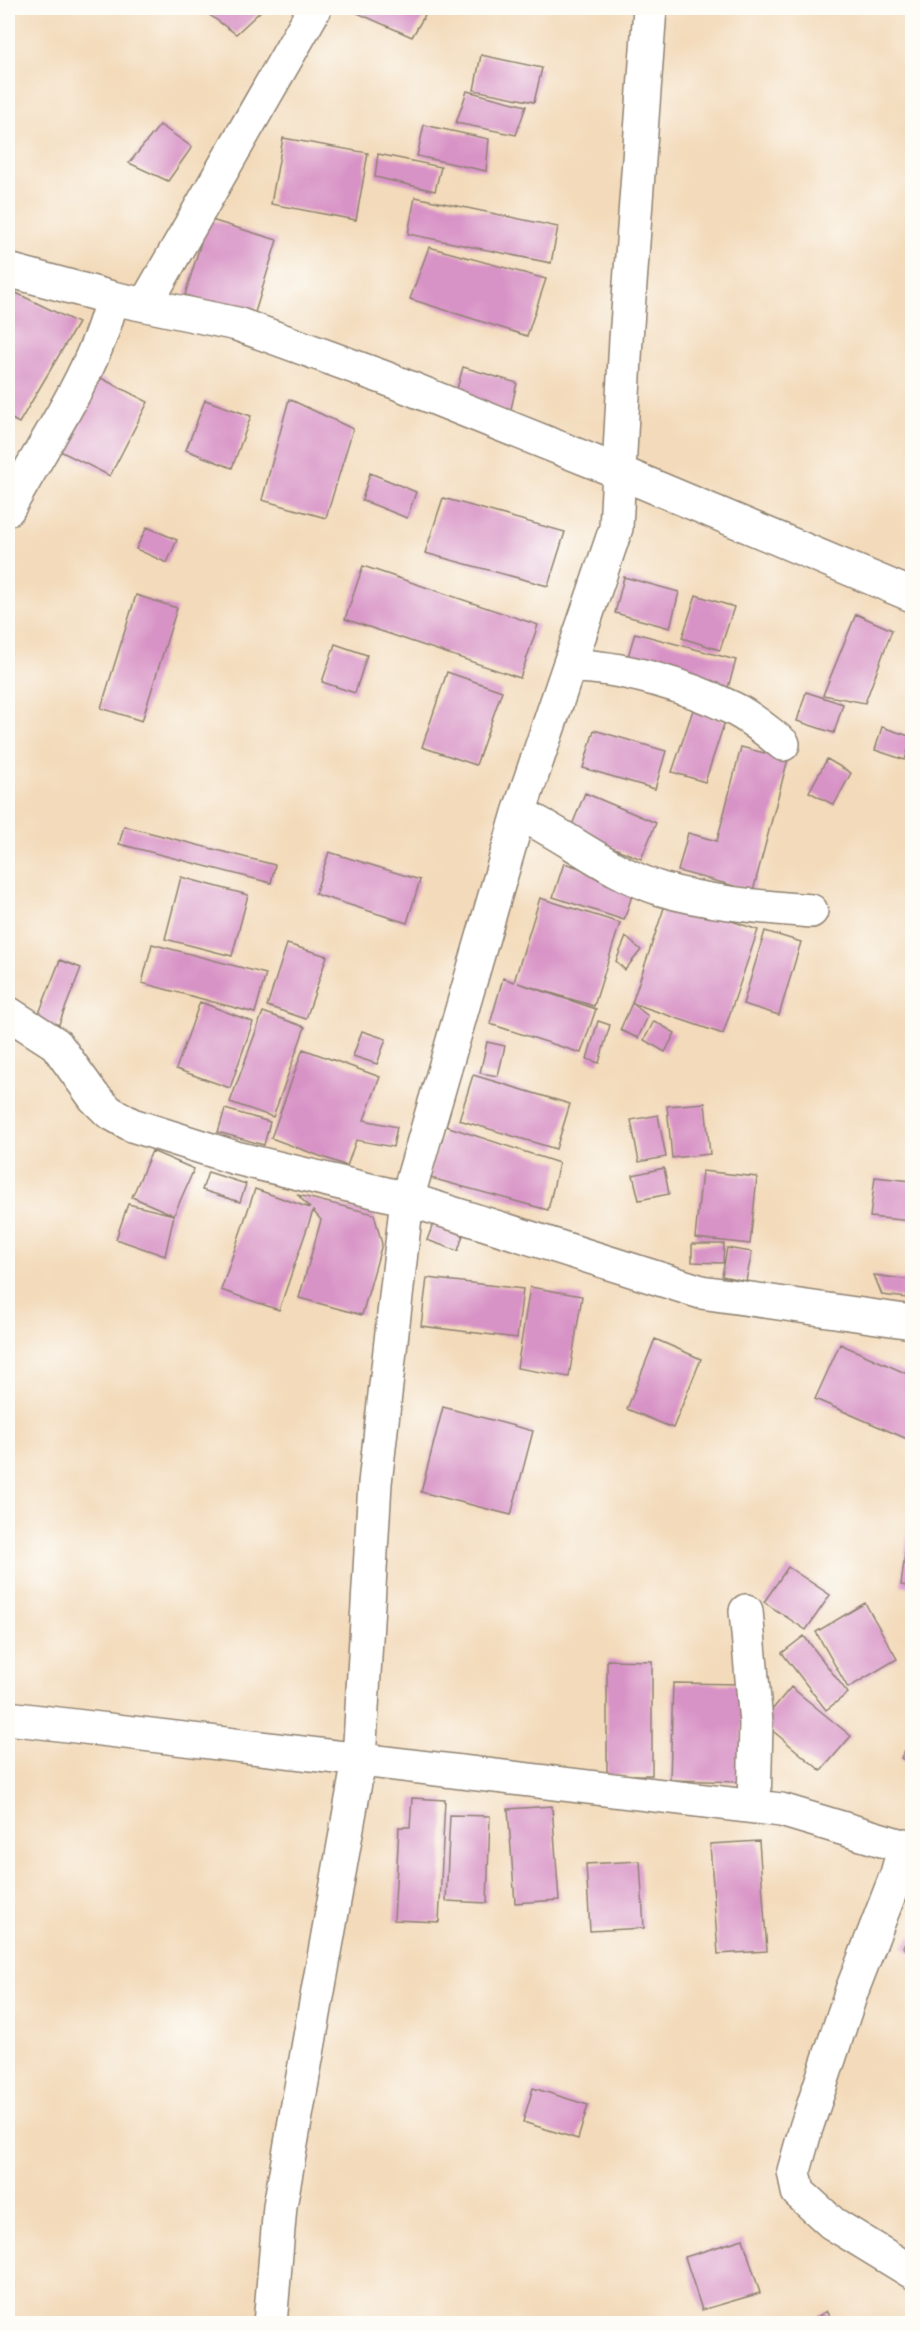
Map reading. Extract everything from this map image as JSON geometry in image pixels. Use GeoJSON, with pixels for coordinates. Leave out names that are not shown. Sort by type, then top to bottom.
{"type":"FeatureCollection","features":[{"type":"Feature","properties":{"kind":"street"},"geometry":{"type":"LineString","coordinates":[[145,305],[315,8]]}},
{"type":"Feature","properties":{"kind":"street"},"geometry":{"type":"LineString","coordinates":[[270,2324],[280,2206],[359,1760],[375,1483],[407,1199],[519,813],[616,528],[650,8]]}},
{"type":"Feature","properties":{"kind":"street"},"geometry":{"type":"LineString","coordinates":[[8,270],[112,298],[237,324],[385,378],[619,472],[912,595]]}},
{"type":"Feature","properties":{"kind":"street"},"geometry":{"type":"LineString","coordinates":[[8,509],[88,364],[106,325],[112,298]]}},
{"type":"Feature","properties":{"kind":"street"},"geometry":{"type":"LineString","coordinates":[[570,666],[602,666],[683,690],[735,709],[783,744]]}},
{"type":"Feature","properties":{"kind":"street"},"geometry":{"type":"LineString","coordinates":[[519,813],[622,872],[661,888],[762,906],[811,911]]}},
{"type":"Feature","properties":{"kind":"street"},"geometry":{"type":"LineString","coordinates":[[8,1013],[56,1044],[94,1097],[108,1112],[132,1125],[236,1158],[407,1199],[701,1292],[912,1322]]}},
{"type":"Feature","properties":{"kind":"street"},"geometry":{"type":"LineString","coordinates":[[746,1611],[756,1723],[754,1807]]}},
{"type":"Feature","properties":{"kind":"street"},"geometry":{"type":"LineString","coordinates":[[8,1718],[781,1810],[909,1847],[852,1990],[794,2171],[798,2192],[832,2223],[912,2272]]}},
{"type":"Feature","properties":{"kind":"building"},"geometry":{"type":"Polygon","coordinates":[[[200,8],[264,8],[236,34],[200,8]]]}},
{"type":"Feature","properties":{"kind":"building"},"geometry":{"type":"Polygon","coordinates":[[[357,8],[429,8],[412,37],[355,12],[357,8]]]}},
{"type":"Feature","properties":{"kind":"building"},"geometry":{"type":"Polygon","coordinates":[[[481,55],[542,68],[534,102],[474,90],[481,55]]]}},
{"type":"Feature","properties":{"kind":"building"},"geometry":{"type":"Polygon","coordinates":[[[467,91],[526,106],[516,135],[456,123],[467,91]]]}},
{"type":"Feature","properties":{"kind":"building"},"geometry":{"type":"Polygon","coordinates":[[[160,125],[192,147],[168,181],[129,163],[160,125]]]}},
{"type":"Feature","properties":{"kind":"building"},"geometry":{"type":"Polygon","coordinates":[[[424,125],[489,139],[486,171],[417,156],[424,125]]]}},
{"type":"Feature","properties":{"kind":"building"},"geometry":{"type":"Polygon","coordinates":[[[283,138],[368,153],[356,220],[271,204],[283,138]]]}},
{"type":"Feature","properties":{"kind":"building"},"geometry":{"type":"Polygon","coordinates":[[[378,154],[441,167],[435,191],[375,177],[378,154]]]}},
{"type":"Feature","properties":{"kind":"building"},"geometry":{"type":"Polygon","coordinates":[[[415,197],[558,227],[551,263],[408,234],[415,197]]]}},
{"type":"Feature","properties":{"kind":"building"},"geometry":{"type":"Polygon","coordinates":[[[208,219],[277,240],[254,316],[185,295],[208,219]]]}},
{"type":"Feature","properties":{"kind":"building"},"geometry":{"type":"Polygon","coordinates":[[[429,247],[546,279],[527,336],[410,299],[429,247]]]}},
{"type":"Feature","properties":{"kind":"building"},"geometry":{"type":"Polygon","coordinates":[[[8,289],[78,323],[19,423],[8,417],[8,289]]]}},
{"type":"Feature","properties":{"kind":"building"},"geometry":{"type":"Polygon","coordinates":[[[463,367],[517,383],[510,413],[455,396],[463,367]]]}},
{"type":"Feature","properties":{"kind":"building"},"geometry":{"type":"Polygon","coordinates":[[[95,375],[148,402],[110,476],[58,450],[95,375]]]}},
{"type":"Feature","properties":{"kind":"building"},"geometry":{"type":"Polygon","coordinates":[[[289,399],[353,429],[326,518],[262,500],[289,399]]]}},
{"type":"Feature","properties":{"kind":"building"},"geometry":{"type":"Polygon","coordinates":[[[205,400],[251,416],[232,468],[186,450],[205,400]]]}},
{"type":"Feature","properties":{"kind":"building"},"geometry":{"type":"Polygon","coordinates":[[[370,473],[416,492],[407,518],[362,500],[370,473]]]}},
{"type":"Feature","properties":{"kind":"building"},"geometry":{"type":"Polygon","coordinates":[[[443,498],[565,532],[548,586],[425,553],[443,498]]]}},
{"type":"Feature","properties":{"kind":"building"},"geometry":{"type":"Polygon","coordinates":[[[147,527],[177,540],[167,563],[136,549],[147,527]]]}},
{"type":"Feature","properties":{"kind":"building"},"geometry":{"type":"Polygon","coordinates":[[[363,566],[538,625],[520,678],[345,619],[363,566]]]}},
{"type":"Feature","properties":{"kind":"building"},"geometry":{"type":"Polygon","coordinates":[[[624,577],[679,592],[670,628],[615,613],[624,577]]]}},
{"type":"Feature","properties":{"kind":"building"},"geometry":{"type":"Polygon","coordinates":[[[136,595],[177,608],[142,721],[101,708],[136,595]]]}},
{"type":"Feature","properties":{"kind":"building"},"geometry":{"type":"Polygon","coordinates":[[[696,595],[734,607],[720,650],[682,638],[696,595]]]}},
{"type":"Feature","properties":{"kind":"building"},"geometry":{"type":"Polygon","coordinates":[[[856,614],[892,630],[865,703],[823,695],[856,614]]]}},
{"type":"Feature","properties":{"kind":"building"},"geometry":{"type":"Polygon","coordinates":[[[635,633],[736,660],[727,691],[626,663],[635,633]]]}},
{"type":"Feature","properties":{"kind":"building"},"geometry":{"type":"Polygon","coordinates":[[[335,644],[367,655],[355,693],[322,682],[335,644]]]}},
{"type":"Feature","properties":{"kind":"building"},"geometry":{"type":"Polygon","coordinates":[[[447,672],[502,691],[476,765],[422,747],[447,672]]]}},
{"type":"Feature","properties":{"kind":"building"},"geometry":{"type":"Polygon","coordinates":[[[806,692],[843,704],[834,733],[797,721],[806,692]]]}},
{"type":"Feature","properties":{"kind":"building"},"geometry":{"type":"Polygon","coordinates":[[[693,710],[725,721],[705,782],[672,772],[693,710]]]}},
{"type":"Feature","properties":{"kind":"building"},"geometry":{"type":"Polygon","coordinates":[[[882,727],[912,737],[905,760],[875,750],[882,727]]]}},
{"type":"Feature","properties":{"kind":"building"},"geometry":{"type":"Polygon","coordinates":[[[594,730],[666,751],[655,789],[583,768],[594,730]]]}},
{"type":"Feature","properties":{"kind":"building"},"geometry":{"type":"Polygon","coordinates":[[[741,747],[788,759],[753,891],[678,871],[688,833],[717,841],[741,747]]]}},
{"type":"Feature","properties":{"kind":"building"},"geometry":{"type":"Polygon","coordinates":[[[827,759],[851,773],[834,805],[809,792],[827,759]]]}},
{"type":"Feature","properties":{"kind":"building"},"geometry":{"type":"Polygon","coordinates":[[[585,793],[656,823],[641,859],[570,830],[585,793]]]}},
{"type":"Feature","properties":{"kind":"building"},"geometry":{"type":"Polygon","coordinates":[[[124,826],[275,865],[271,883],[119,844],[124,826]]]}},
{"type":"Feature","properties":{"kind":"building"},"geometry":{"type":"Polygon","coordinates":[[[329,852],[420,880],[407,923],[315,894],[329,852]]]}},
{"type":"Feature","properties":{"kind":"building"},"geometry":{"type":"Polygon","coordinates":[[[564,863],[635,886],[624,920],[553,897],[564,863]]]}},
{"type":"Feature","properties":{"kind":"building"},"geometry":{"type":"Polygon","coordinates":[[[181,877],[248,895],[232,956],[165,939],[181,877]]]}},
{"type":"Feature","properties":{"kind":"building"},"geometry":{"type":"Polygon","coordinates":[[[540,898],[620,923],[594,1006],[518,983],[596,1009],[581,1053],[490,1024],[503,978],[514,982],[540,898]]]}},
{"type":"Feature","properties":{"kind":"building"},"geometry":{"type":"Polygon","coordinates":[[[667,899],[758,930],[723,1034],[632,1003],[667,899]]]}},
{"type":"Feature","properties":{"kind":"building"},"geometry":{"type":"Polygon","coordinates":[[[765,931],[801,942],[779,1015],[743,1004],[765,931]]]}},
{"type":"Feature","properties":{"kind":"building"},"geometry":{"type":"Polygon","coordinates":[[[626,937],[641,950],[625,970],[616,961],[626,937]]]}},
{"type":"Feature","properties":{"kind":"building"},"geometry":{"type":"Polygon","coordinates":[[[152,944],[266,974],[255,1013],[142,983],[152,944]]]}},
{"type":"Feature","properties":{"kind":"building"},"geometry":{"type":"Polygon","coordinates":[[[287,944],[327,956],[306,1019],[267,1006],[287,944]]]}},
{"type":"Feature","properties":{"kind":"building"},"geometry":{"type":"Polygon","coordinates":[[[60,960],[81,968],[57,1029],[36,1021],[60,960]]]}},
{"type":"Feature","properties":{"kind":"building"},"geometry":{"type":"Polygon","coordinates":[[[200,1002],[253,1022],[230,1088],[176,1069],[200,1002]]]}},
{"type":"Feature","properties":{"kind":"building"},"geometry":{"type":"Polygon","coordinates":[[[632,1003],[648,1016],[638,1038],[620,1030],[632,1003]]]}},
{"type":"Feature","properties":{"kind":"building"},"geometry":{"type":"Polygon","coordinates":[[[263,1012],[305,1027],[273,1117],[230,1102],[263,1012]]]}},
{"type":"Feature","properties":{"kind":"building"},"geometry":{"type":"Polygon","coordinates":[[[598,1021],[610,1025],[599,1063],[587,1059],[598,1021]]]}},
{"type":"Feature","properties":{"kind":"building"},"geometry":{"type":"Polygon","coordinates":[[[654,1021],[675,1033],[665,1052],[644,1040],[654,1021]]]}},
{"type":"Feature","properties":{"kind":"building"},"geometry":{"type":"Polygon","coordinates":[[[362,1031],[386,1039],[377,1064],[353,1056],[362,1031]]]}},
{"type":"Feature","properties":{"kind":"building"},"geometry":{"type":"Polygon","coordinates":[[[487,1042],[505,1046],[498,1076],[480,1073],[487,1042]]]}},
{"type":"Feature","properties":{"kind":"building"},"geometry":{"type":"Polygon","coordinates":[[[303,1049],[380,1077],[364,1120],[397,1127],[393,1147],[356,1140],[347,1166],[271,1138],[303,1049]]]}},
{"type":"Feature","properties":{"kind":"building"},"geometry":{"type":"Polygon","coordinates":[[[473,1075],[570,1104],[556,1149],[459,1120],[473,1075]]]}},
{"type":"Feature","properties":{"kind":"building"},"geometry":{"type":"Polygon","coordinates":[[[705,1103],[710,1154],[672,1158],[667,1106],[705,1103]]]}},
{"type":"Feature","properties":{"kind":"building"},"geometry":{"type":"Polygon","coordinates":[[[225,1109],[270,1122],[264,1145],[218,1132],[225,1109]]]}},
{"type":"Feature","properties":{"kind":"building"},"geometry":{"type":"Polygon","coordinates":[[[658,1115],[666,1157],[639,1162],[631,1120],[658,1115]]]}},
{"type":"Feature","properties":{"kind":"building"},"geometry":{"type":"Polygon","coordinates":[[[446,1126],[559,1163],[548,1210],[427,1177],[446,1126]]]}},
{"type":"Feature","properties":{"kind":"building"},"geometry":{"type":"Polygon","coordinates":[[[152,1151],[194,1169],[174,1215],[132,1197],[152,1151]]]}},
{"type":"Feature","properties":{"kind":"building"},"geometry":{"type":"Polygon","coordinates":[[[664,1168],[669,1194],[639,1200],[633,1175],[664,1168]]]}},
{"type":"Feature","properties":{"kind":"building"},"geometry":{"type":"Polygon","coordinates":[[[702,1171],[757,1177],[750,1244],[695,1238],[702,1171]]]}},
{"type":"Feature","properties":{"kind":"building"},"geometry":{"type":"Polygon","coordinates":[[[208,1172],[246,1184],[240,1202],[202,1190],[208,1172]]]}},
{"type":"Feature","properties":{"kind":"building"},"geometry":{"type":"Polygon","coordinates":[[[875,1177],[912,1181],[912,1221],[870,1217],[875,1177]]]}},
{"type":"Feature","properties":{"kind":"building"},"geometry":{"type":"Polygon","coordinates":[[[255,1189],[310,1208],[298,1195],[374,1214],[382,1244],[362,1315],[299,1298],[321,1220],[313,1211],[279,1310],[221,1290],[255,1189]]]}},
{"type":"Feature","properties":{"kind":"building"},"geometry":{"type":"Polygon","coordinates":[[[128,1204],[174,1215],[165,1256],[116,1239],[128,1204]]]}},
{"type":"Feature","properties":{"kind":"building"},"geometry":{"type":"Polygon","coordinates":[[[435,1219],[465,1229],[458,1251],[427,1240],[435,1219]]]}},
{"type":"Feature","properties":{"kind":"building"},"geometry":{"type":"Polygon","coordinates":[[[692,1244],[724,1244],[723,1263],[692,1262],[692,1244]]]}},
{"type":"Feature","properties":{"kind":"building"},"geometry":{"type":"Polygon","coordinates":[[[727,1248],[752,1252],[746,1281],[722,1276],[727,1248]]]}},
{"type":"Feature","properties":{"kind":"building"},"geometry":{"type":"Polygon","coordinates":[[[874,1275],[909,1280],[907,1298],[882,1295],[874,1275]]]}},
{"type":"Feature","properties":{"kind":"building"},"geometry":{"type":"Polygon","coordinates":[[[427,1278],[523,1289],[517,1338],[421,1326],[427,1278]]]}},
{"type":"Feature","properties":{"kind":"building"},"geometry":{"type":"Polygon","coordinates":[[[530,1287],[582,1296],[569,1377],[517,1368],[530,1287]]]}},
{"type":"Feature","properties":{"kind":"building"},"geometry":{"type":"Polygon","coordinates":[[[655,1339],[701,1359],[673,1428],[627,1409],[655,1339]]]}},
{"type":"Feature","properties":{"kind":"building"},"geometry":{"type":"Polygon","coordinates":[[[840,1344],[912,1376],[912,1441],[815,1399],[840,1344]]]}},
{"type":"Feature","properties":{"kind":"building"},"geometry":{"type":"Polygon","coordinates":[[[443,1407],[533,1431],[511,1515],[421,1492],[443,1407]]]}},
{"type":"Feature","properties":{"kind":"building"},"geometry":{"type":"Polygon","coordinates":[[[912,1508],[912,1587],[901,1585],[912,1508]]]}},
{"type":"Feature","properties":{"kind":"building"},"geometry":{"type":"Polygon","coordinates":[[[788,1567],[830,1595],[806,1630],[764,1602],[788,1567]]]}},
{"type":"Feature","properties":{"kind":"building"},"geometry":{"type":"Polygon","coordinates":[[[865,1603],[897,1659],[848,1688],[816,1632],[865,1603]]]}},
{"type":"Feature","properties":{"kind":"building"},"geometry":{"type":"Polygon","coordinates":[[[804,1636],[848,1693],[826,1710],[782,1653],[804,1636]]]}},
{"type":"Feature","properties":{"kind":"building"},"geometry":{"type":"Polygon","coordinates":[[[607,1660],[652,1661],[652,1775],[607,1775],[607,1660]]]}},
{"type":"Feature","properties":{"kind":"building"},"geometry":{"type":"Polygon","coordinates":[[[673,1683],[743,1684],[741,1782],[670,1780],[673,1683]]]}},
{"type":"Feature","properties":{"kind":"building"},"geometry":{"type":"Polygon","coordinates":[[[791,1687],[851,1736],[821,1771],[762,1722],[791,1687]]]}},
{"type":"Feature","properties":{"kind":"building"},"geometry":{"type":"Polygon","coordinates":[[[912,1737],[912,1765],[901,1758],[912,1737]]]}},
{"type":"Feature","properties":{"kind":"building"},"geometry":{"type":"Polygon","coordinates":[[[412,1798],[445,1800],[439,1922],[394,1920],[399,1827],[410,1827],[412,1798]]]}},
{"type":"Feature","properties":{"kind":"building"},"geometry":{"type":"Polygon","coordinates":[[[552,1806],[559,1900],[515,1903],[508,1809],[552,1806]]]}},
{"type":"Feature","properties":{"kind":"building"},"geometry":{"type":"Polygon","coordinates":[[[450,1815],[490,1816],[487,1903],[446,1901],[450,1815]]]}},
{"type":"Feature","properties":{"kind":"building"},"geometry":{"type":"Polygon","coordinates":[[[759,1841],[767,1951],[718,1954],[710,1844],[759,1841]]]}},
{"type":"Feature","properties":{"kind":"building"},"geometry":{"type":"Polygon","coordinates":[[[640,1861],[644,1928],[590,1931],[586,1864],[640,1861]]]}},
{"type":"Feature","properties":{"kind":"building"},"geometry":{"type":"Polygon","coordinates":[[[912,1934],[912,1955],[903,1947],[912,1934]]]}},
{"type":"Feature","properties":{"kind":"building"},"geometry":{"type":"Polygon","coordinates":[[[533,2088],[588,2105],[578,2139],[523,2122],[533,2088]]]}},
{"type":"Feature","properties":{"kind":"building"},"geometry":{"type":"Polygon","coordinates":[[[743,2239],[760,2293],[702,2310],[685,2257],[743,2239]]]}},
{"type":"Feature","properties":{"kind":"building"},"geometry":{"type":"Polygon","coordinates":[[[826,2311],[834,2324],[807,2324],[826,2311]]]}}]}
